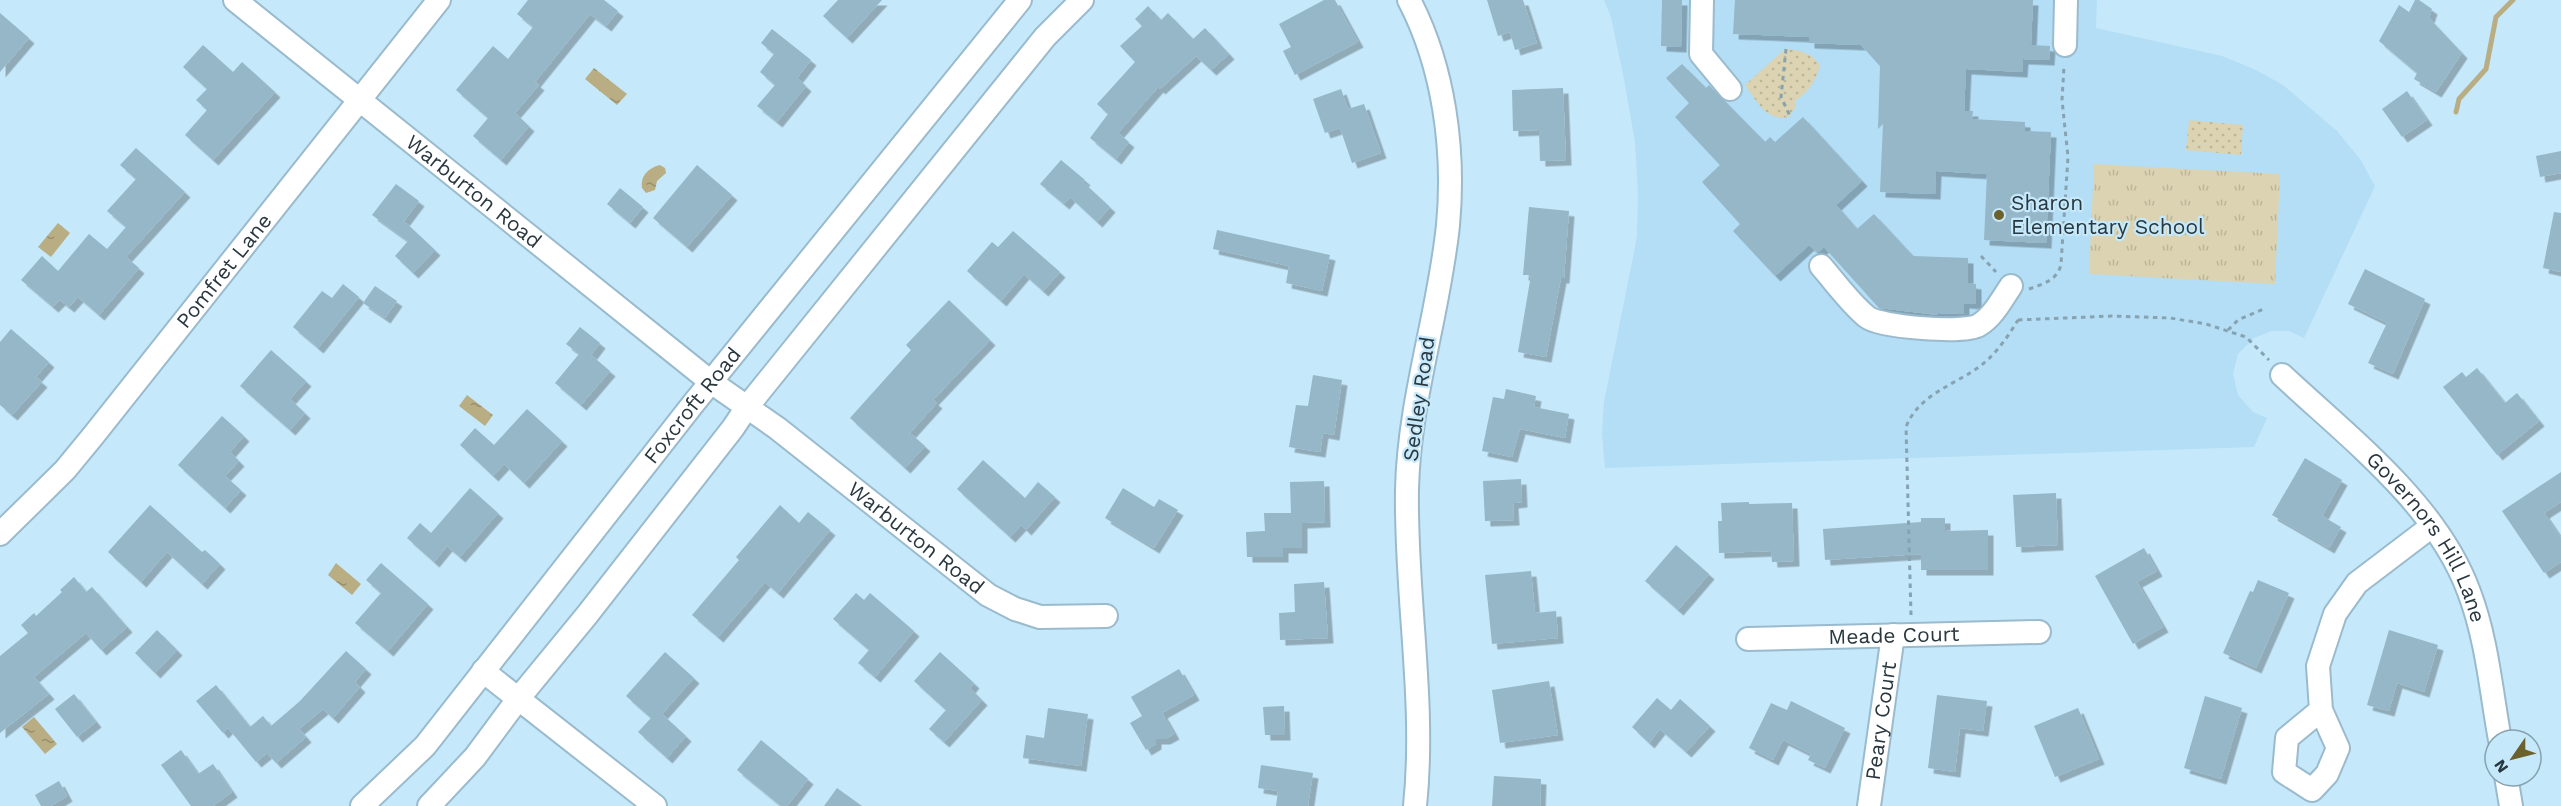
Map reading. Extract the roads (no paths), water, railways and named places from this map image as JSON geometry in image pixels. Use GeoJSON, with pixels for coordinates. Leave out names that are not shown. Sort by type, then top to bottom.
{"type":"FeatureCollection","features":[{"type":"Feature","properties":{"kind":"street","name":"Warburton Road"},"geometry":{"type":"LineString","coordinates":[[235,0],[711,382],[785,434],[988,595],[1015,609],[1040,617],[1106,616]]}},
{"type":"Feature","properties":{"kind":"street","name":"Pomfret Lane"},"geometry":{"type":"LineString","coordinates":[[0,534],[79,453],[439,0]]}},
{"type":"Feature","properties":{"kind":"street","name":"Foxcroft Road"},"geometry":{"type":"LineString","coordinates":[[362,806],[425,746],[558,580],[711,382],[1020,0]]}},
{"type":"Feature","properties":{"kind":"street","name":"Foxcroft Road"},"geometry":{"type":"LineString","coordinates":[[429,806],[475,758],[518,699],[598,601],[747,407],[1045,37],[1082,0]]}},
{"type":"Feature","properties":{"kind":"street","name":"Sedley Road"},"geometry":{"type":"LineString","coordinates":[[1409,0],[1423,32],[1436,74],[1444,110],[1449,170],[1448,227],[1418,390],[1407,489],[1419,726],[1415,806]]}},
{"type":"Feature","properties":{"kind":"street"},"geometry":{"type":"LineString","coordinates":[[1702,0],[1701,54],[1730,89]]}},
{"type":"Feature","properties":{"kind":"street"},"geometry":{"type":"LineString","coordinates":[[2065,45],[2066,0]]}},
{"type":"Feature","properties":{"kind":"street"},"geometry":{"type":"LineString","coordinates":[[1821,266],[1867,317],[1877,322],[1966,330],[1985,322],[2011,286]]}},
{"type":"Feature","properties":{"kind":"street","name":"Governors Hill Lane"},"geometry":{"type":"LineString","coordinates":[[2282,375],[2398,484],[2432,526],[2449,552],[2468,590],[2477,618],[2488,664],[2498,728]]}},
{"type":"Feature","properties":{"kind":"street"},"geometry":{"type":"LineString","coordinates":[[2321,710],[2318,666],[2335,614],[2357,583],[2432,526]]}},
{"type":"Feature","properties":{"kind":"street","name":"Meade Court"},"geometry":{"type":"LineString","coordinates":[[1748,639],[2039,632]]}},
{"type":"Feature","properties":{"kind":"street","name":"Peary Court"},"geometry":{"type":"LineString","coordinates":[[1869,806],[1902,635]]}},
{"type":"Feature","properties":{"kind":"street"},"geometry":{"type":"LineString","coordinates":[[483,672],[655,806]]}},
{"type":"Feature","properties":{"kind":"street"},"geometry":{"type":"LineString","coordinates":[[2508,788],[2511,806]]}},
{"type":"Feature","properties":{"kind":"water"},"geometry":{"type":"Polygon","coordinates":[[[594,68],[627,94],[617,105],[585,79],[594,68]]]}},
{"type":"Feature","properties":{"kind":"water"},"geometry":{"type":"Polygon","coordinates":[[[660,165],[665,168],[666,173],[657,181],[655,190],[646,193],[642,188],[644,176],[649,170],[660,165]]]}},
{"type":"Feature","properties":{"kind":"water"},"geometry":{"type":"Polygon","coordinates":[[[58,223],[70,233],[51,257],[38,247],[58,223]]]}},
{"type":"Feature","properties":{"kind":"water"},"geometry":{"type":"Polygon","coordinates":[[[467,395],[493,415],[485,426],[459,406],[467,395]]]}},
{"type":"Feature","properties":{"kind":"water"},"geometry":{"type":"Polygon","coordinates":[[[336,563],[361,584],[352,595],[328,575],[336,563]]]}},
{"type":"Feature","properties":{"kind":"water"},"geometry":{"type":"Polygon","coordinates":[[[34,717],[57,744],[45,754],[22,727],[34,717]]]}},
{"type":"Feature","properties":{"kind":"waterway"},"geometry":{"type":"LineString","coordinates":[[2456,112],[2459,99],[2486,69],[2496,17],[2513,0]]}},
{"type":"Feature","properties":{"kind":"place","name":"Sharon Elementary School"},"geometry":{"type":"Point","coordinates":[1999,215]}}]}
